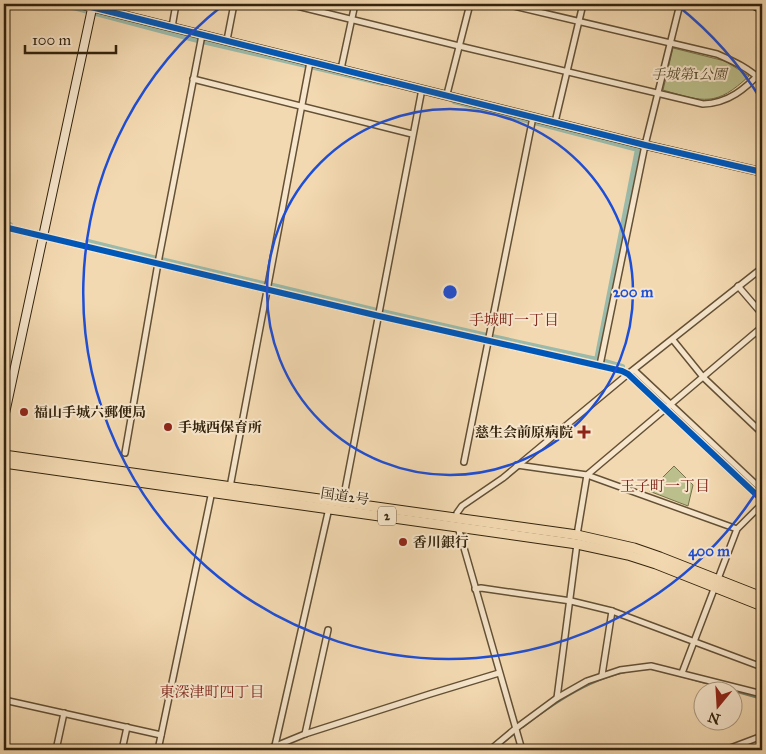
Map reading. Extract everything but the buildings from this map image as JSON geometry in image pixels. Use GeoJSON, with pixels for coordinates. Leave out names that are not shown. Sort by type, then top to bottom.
{"type":"FeatureCollection","features":[{"type":"Feature","properties":{"kind":"highway","name":"国道2号"},"geometry":{"type":"LineString","coordinates":[[4,455],[329,508],[456,522]]}},
{"type":"Feature","properties":{"kind":"highway","name":"国道2号"},"geometry":{"type":"LineString","coordinates":[[4,462],[213,488],[230,487],[634,548],[660,557],[762,606]]}},
{"type":"Feature","properties":{"kind":"highway","name":"国道2号"},"geometry":{"type":"LineString","coordinates":[[716,584],[762,597]]}},
{"type":"Feature","properties":{"kind":"street"},"geometry":{"type":"LineString","coordinates":[[79,4],[93,5],[310,62],[762,172]]}},
{"type":"Feature","properties":{"kind":"street"},"geometry":{"type":"LineString","coordinates":[[172,27],[176,4]]}},
{"type":"Feature","properties":{"kind":"street"},"geometry":{"type":"LineString","coordinates":[[227,40],[234,4]]}},
{"type":"Feature","properties":{"kind":"street"},"geometry":{"type":"LineString","coordinates":[[289,4],[702,104],[710,104],[734,96],[762,71]]}},
{"type":"Feature","properties":{"kind":"street"},"geometry":{"type":"LineString","coordinates":[[341,69],[355,4]]}},
{"type":"Feature","properties":{"kind":"street"},"geometry":{"type":"LineString","coordinates":[[447,94],[470,4]]}},
{"type":"Feature","properties":{"kind":"street"},"geometry":{"type":"LineString","coordinates":[[505,4],[717,54],[733,61],[757,76],[762,82]]}},
{"type":"Feature","properties":{"kind":"street"},"geometry":{"type":"LineString","coordinates":[[555,122],[583,4]]}},
{"type":"Feature","properties":{"kind":"street"},"geometry":{"type":"LineString","coordinates":[[600,365],[645,145],[680,4]]}},
{"type":"Feature","properties":{"kind":"street"},"geometry":{"type":"LineString","coordinates":[[752,4],[762,9]]}},
{"type":"Feature","properties":{"kind":"street"},"geometry":{"type":"LineString","coordinates":[[4,418],[93,5]]}},
{"type":"Feature","properties":{"kind":"street"},"geometry":{"type":"LineString","coordinates":[[124,453],[202,34]]}},
{"type":"Feature","properties":{"kind":"street"},"geometry":{"type":"LineString","coordinates":[[230,487],[269,289],[310,62]]}},
{"type":"Feature","properties":{"kind":"street"},"geometry":{"type":"LineString","coordinates":[[193,79],[412,134]]}},
{"type":"Feature","properties":{"kind":"street"},"geometry":{"type":"LineString","coordinates":[[344,490],[422,89]]}},
{"type":"Feature","properties":{"kind":"street"},"geometry":{"type":"LineString","coordinates":[[464,462],[533,117]]}},
{"type":"Feature","properties":{"kind":"street"},"geometry":{"type":"LineString","coordinates":[[4,227],[379,316],[600,365],[628,374],[668,406],[762,490]]}},
{"type":"Feature","properties":{"kind":"street"},"geometry":{"type":"LineString","coordinates":[[522,750],[456,522],[462,506],[517,466],[628,374],[762,268]]}},
{"type":"Feature","properties":{"kind":"street"},"geometry":{"type":"LineString","coordinates":[[738,286],[762,314]]}},
{"type":"Feature","properties":{"kind":"street"},"geometry":{"type":"LineString","coordinates":[[557,698],[587,475],[762,327]]}},
{"type":"Feature","properties":{"kind":"street"},"geometry":{"type":"LineString","coordinates":[[673,340],[703,377],[762,433]]}},
{"type":"Feature","properties":{"kind":"street"},"geometry":{"type":"LineString","coordinates":[[634,370],[762,500]]}},
{"type":"Feature","properties":{"kind":"street"},"geometry":{"type":"LineString","coordinates":[[517,466],[587,475],[737,529]]}},
{"type":"Feature","properties":{"kind":"street"},"geometry":{"type":"LineString","coordinates":[[158,750],[213,488]]}},
{"type":"Feature","properties":{"kind":"street"},"geometry":{"type":"LineString","coordinates":[[682,673],[737,529],[762,504]]}},
{"type":"Feature","properties":{"kind":"street"},"geometry":{"type":"LineString","coordinates":[[275,748],[329,508]]}},
{"type":"Feature","properties":{"kind":"street"},"geometry":{"type":"LineString","coordinates":[[474,588],[571,601],[612,611],[762,667]]}},
{"type":"Feature","properties":{"kind":"street"},"geometry":{"type":"LineString","coordinates":[[602,675],[612,611]]}},
{"type":"Feature","properties":{"kind":"street"},"geometry":{"type":"LineString","coordinates":[[305,734],[328,630]]}},
{"type":"Feature","properties":{"kind":"street"},"geometry":{"type":"LineString","coordinates":[[490,750],[557,698],[586,681],[620,670],[651,666],[762,694]]}},
{"type":"Feature","properties":{"kind":"street"},"geometry":{"type":"LineString","coordinates":[[266,750],[275,748],[305,734],[499,673]]}},
{"type":"Feature","properties":{"kind":"street"},"geometry":{"type":"LineString","coordinates":[[4,700],[161,735]]}},
{"type":"Feature","properties":{"kind":"street"},"geometry":{"type":"LineString","coordinates":[[56,750],[64,713]]}},
{"type":"Feature","properties":{"kind":"street"},"geometry":{"type":"LineString","coordinates":[[122,750],[127,727]]}},
{"type":"Feature","properties":{"kind":"street"},"geometry":{"type":"LineString","coordinates":[[725,750],[762,736]]}},
{"type":"Feature","properties":{"kind":"green space","name":"手城第1公園"},"geometry":{"type":"Polygon","coordinates":[[[673,48],[725,61],[749,76],[727,93],[709,99],[689,97],[663,90],[673,48]]]}},
{"type":"Feature","properties":{"kind":"green space"},"geometry":{"type":"Polygon","coordinates":[[[674,466],[693,485],[688,506],[649,491],[674,466]]]}},
{"type":"Feature","properties":{"kind":"waterway"},"geometry":{"type":"LineString","coordinates":[[62,4],[194,39],[383,83]]}},
{"type":"Feature","properties":{"kind":"waterway"},"geometry":{"type":"LineString","coordinates":[[454,101],[638,149],[597,360],[492,337]]}},
{"type":"Feature","properties":{"kind":"waterway"},"geometry":{"type":"LineString","coordinates":[[4,223],[10,225]]}},
{"type":"Feature","properties":{"kind":"waterway"},"geometry":{"type":"LineString","coordinates":[[88,242],[157,259]]}},
{"type":"Feature","properties":{"kind":"waterway"},"geometry":{"type":"LineString","coordinates":[[161,260],[267,285]]}},
{"type":"Feature","properties":{"kind":"waterway"},"geometry":{"type":"LineString","coordinates":[[273,286],[377,311]]}},
{"type":"Feature","properties":{"kind":"waterway"},"geometry":{"type":"LineString","coordinates":[[382,312],[487,336]]}},
{"type":"Feature","properties":{"kind":"waterway"},"geometry":{"type":"LineString","coordinates":[[605,362],[622,367]]}},
{"type":"Feature","properties":{"kind":"waterway"},"geometry":{"type":"LineString","coordinates":[[633,375],[762,494]]}},
{"type":"Feature","properties":{"kind":"waterway"},"geometry":{"type":"LineString","coordinates":[[523,727],[551,706],[599,680],[633,671],[650,669],[673,674]]}},
{"type":"Feature","properties":{"kind":"waterway"},"geometry":{"type":"LineString","coordinates":[[677,675],[762,699]]}},
{"type":"Feature","properties":{"kind":"waterway"},"geometry":{"type":"LineString","coordinates":[[494,750],[513,735]]}},
{"type":"Feature","properties":{"kind":"cycle path"},"geometry":{"type":"LineString","coordinates":[[79,4],[645,145],[762,172]]}},
{"type":"Feature","properties":{"kind":"cycle path"},"geometry":{"type":"LineString","coordinates":[[4,227],[379,316],[622,371],[628,374],[762,500]]}},
{"type":"Feature","properties":{"kind":"place","name":"福山手城六郵便局"},"geometry":{"type":"Point","coordinates":[24,412]}},
{"type":"Feature","properties":{"kind":"place","name":"手城西保育所"},"geometry":{"type":"Point","coordinates":[168,427]}},
{"type":"Feature","properties":{"kind":"place","name":"慈生会前原病院"},"geometry":{"type":"Point","coordinates":[584,432]}},
{"type":"Feature","properties":{"kind":"place","name":"香川銀行"},"geometry":{"type":"Point","coordinates":[403,542]}},
{"type":"Feature","properties":{"kind":"district","name":"手城町一丁目"},"geometry":{"type":"Point","coordinates":[514,320]}},
{"type":"Feature","properties":{"kind":"district","name":"王子町一丁目"},"geometry":{"type":"Point","coordinates":[665,486]}},
{"type":"Feature","properties":{"kind":"district","name":"東深津町四丁目"},"geometry":{"type":"Point","coordinates":[212,692]}}]}
